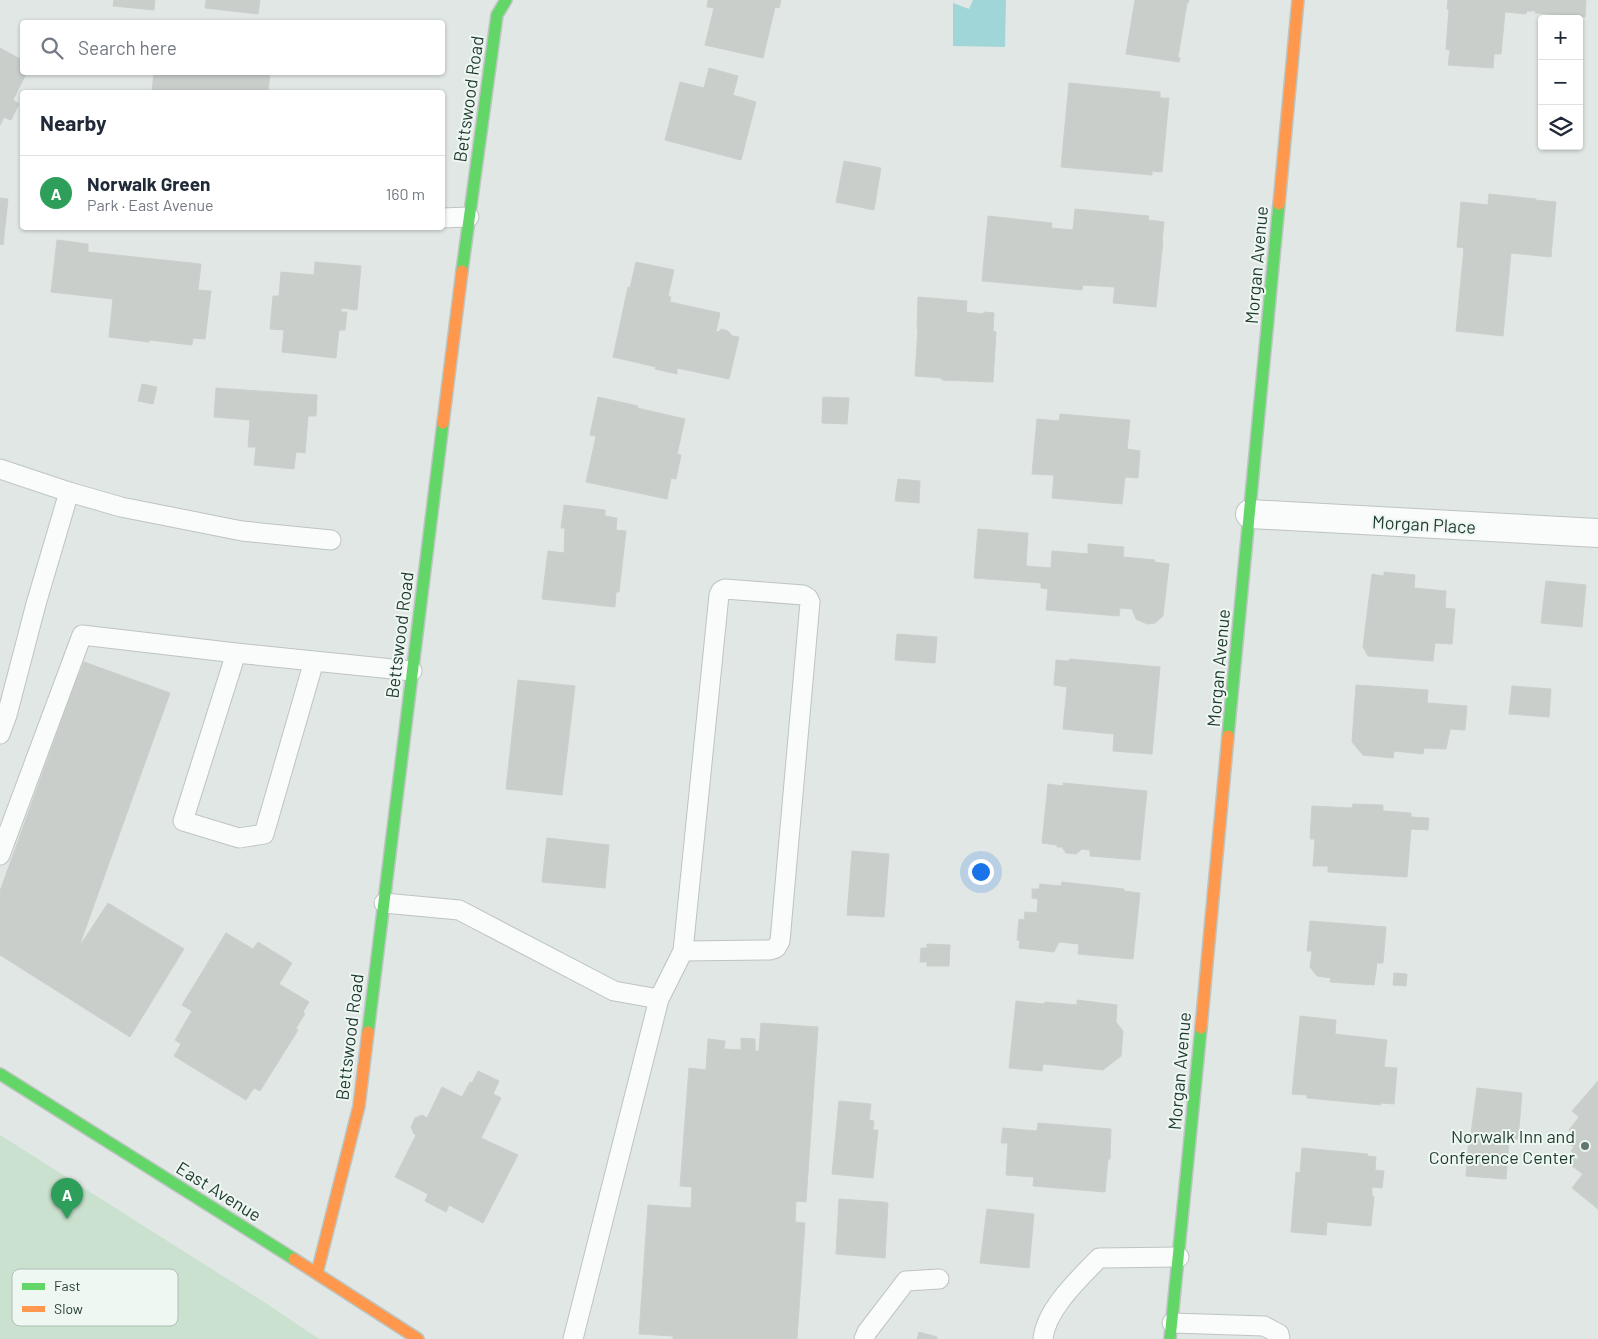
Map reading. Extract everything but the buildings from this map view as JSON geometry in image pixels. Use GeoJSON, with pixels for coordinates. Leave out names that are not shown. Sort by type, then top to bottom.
{"type":"FeatureCollection","features":[{"type":"Feature","properties":{"kind":"street","name":"Bettswood Road"},"geometry":{"type":"LineString","coordinates":[[317,1273],[359,1106],[469,217],[497,15],[506,0]]}},
{"type":"Feature","properties":{"kind":"street","name":"Morgan Avenue"},"geometry":{"type":"LineString","coordinates":[[1171,1331],[1298,0]]}},
{"type":"Feature","properties":{"kind":"street","name":"Morgan Place"},"geometry":{"type":"LineString","coordinates":[[1250,514],[1598,533]]}},
{"type":"Feature","properties":{"kind":"street","name":"East Avenue"},"geometry":{"type":"LineString","coordinates":[[0,1074],[317,1273],[418,1339]]}},
{"type":"Feature","properties":{"kind":"lane"},"geometry":{"type":"LineString","coordinates":[[445,218],[469,217]]}},
{"type":"Feature","properties":{"kind":"lane"},"geometry":{"type":"LineString","coordinates":[[0,469],[121,507],[242,531],[331,540]]}},
{"type":"Feature","properties":{"kind":"lane"},"geometry":{"type":"LineString","coordinates":[[0,734],[7,715],[36,604],[69,492]]}},
{"type":"Feature","properties":{"kind":"lane"},"geometry":{"type":"LineString","coordinates":[[573,1339],[659,999],[683,951],[718,595],[726,589],[803,596],[808,598],[810,602],[780,941],[776,948],[770,950],[683,951]]}},
{"type":"Feature","properties":{"kind":"lane"},"geometry":{"type":"LineString","coordinates":[[0,855],[82,635],[412,671]]}},
{"type":"Feature","properties":{"kind":"lane"},"geometry":{"type":"LineString","coordinates":[[236,653],[183,822],[238,838],[264,834],[314,661]]}},
{"type":"Feature","properties":{"kind":"lane"},"geometry":{"type":"LineString","coordinates":[[384,903],[459,910],[614,990],[659,999]]}},
{"type":"Feature","properties":{"kind":"lane"},"geometry":{"type":"LineString","coordinates":[[1043,1339],[1044,1330],[1063,1295],[1099,1258],[1179,1257]]}},
{"type":"Feature","properties":{"kind":"lane"},"geometry":{"type":"LineString","coordinates":[[864,1339],[867,1332],[906,1281],[939,1279]]}},
{"type":"Feature","properties":{"kind":"lane"},"geometry":{"type":"LineString","coordinates":[[1171,1331],[1264,1326],[1279,1334],[1280,1339]]}},
{"type":"Feature","properties":{"kind":"green space"},"geometry":{"type":"Polygon","coordinates":[[[0,1135],[319,1339],[0,1339],[0,1135]]]}},
{"type":"Feature","properties":{"kind":"water"},"geometry":{"type":"Polygon","coordinates":[[[973,0],[1006,0],[1005,47],[953,46],[953,3],[969,9],[973,0]]]}},
{"type":"Feature","properties":{"kind":"traffic: fast"},"geometry":{"type":"LineString","coordinates":[[462,271],[497,15],[506,0]]}},
{"type":"Feature","properties":{"kind":"traffic: fast"},"geometry":{"type":"LineString","coordinates":[[1228,736],[1279,204]]}},
{"type":"Feature","properties":{"kind":"traffic: fast"},"geometry":{"type":"LineString","coordinates":[[368,1032],[443,423]]}},
{"type":"Feature","properties":{"kind":"traffic: fast"},"geometry":{"type":"LineString","coordinates":[[1170,1339],[1201,1028]]}},
{"type":"Feature","properties":{"kind":"traffic: fast"},"geometry":{"type":"LineString","coordinates":[[0,1074],[294,1259]]}},
{"type":"Feature","properties":{"kind":"traffic: slow"},"geometry":{"type":"LineString","coordinates":[[1279,204],[1298,0]]}},
{"type":"Feature","properties":{"kind":"traffic: slow"},"geometry":{"type":"LineString","coordinates":[[443,423],[462,271]]}},
{"type":"Feature","properties":{"kind":"traffic: slow"},"geometry":{"type":"LineString","coordinates":[[1201,1028],[1228,736]]}},
{"type":"Feature","properties":{"kind":"traffic: slow"},"geometry":{"type":"LineString","coordinates":[[317,1273],[359,1106],[368,1032]]}},
{"type":"Feature","properties":{"kind":"traffic: slow"},"geometry":{"type":"LineString","coordinates":[[294,1259],[418,1339]]}},
{"type":"Feature","properties":{"kind":"place","name":"Norwalk Inn and Conference Center"},"geometry":{"type":"Point","coordinates":[1585,1146]}},
{"type":"Feature","properties":{"kind":"place","name":"Norwalk Green"},"geometry":{"type":"Point","coordinates":[67,1219]}}]}
